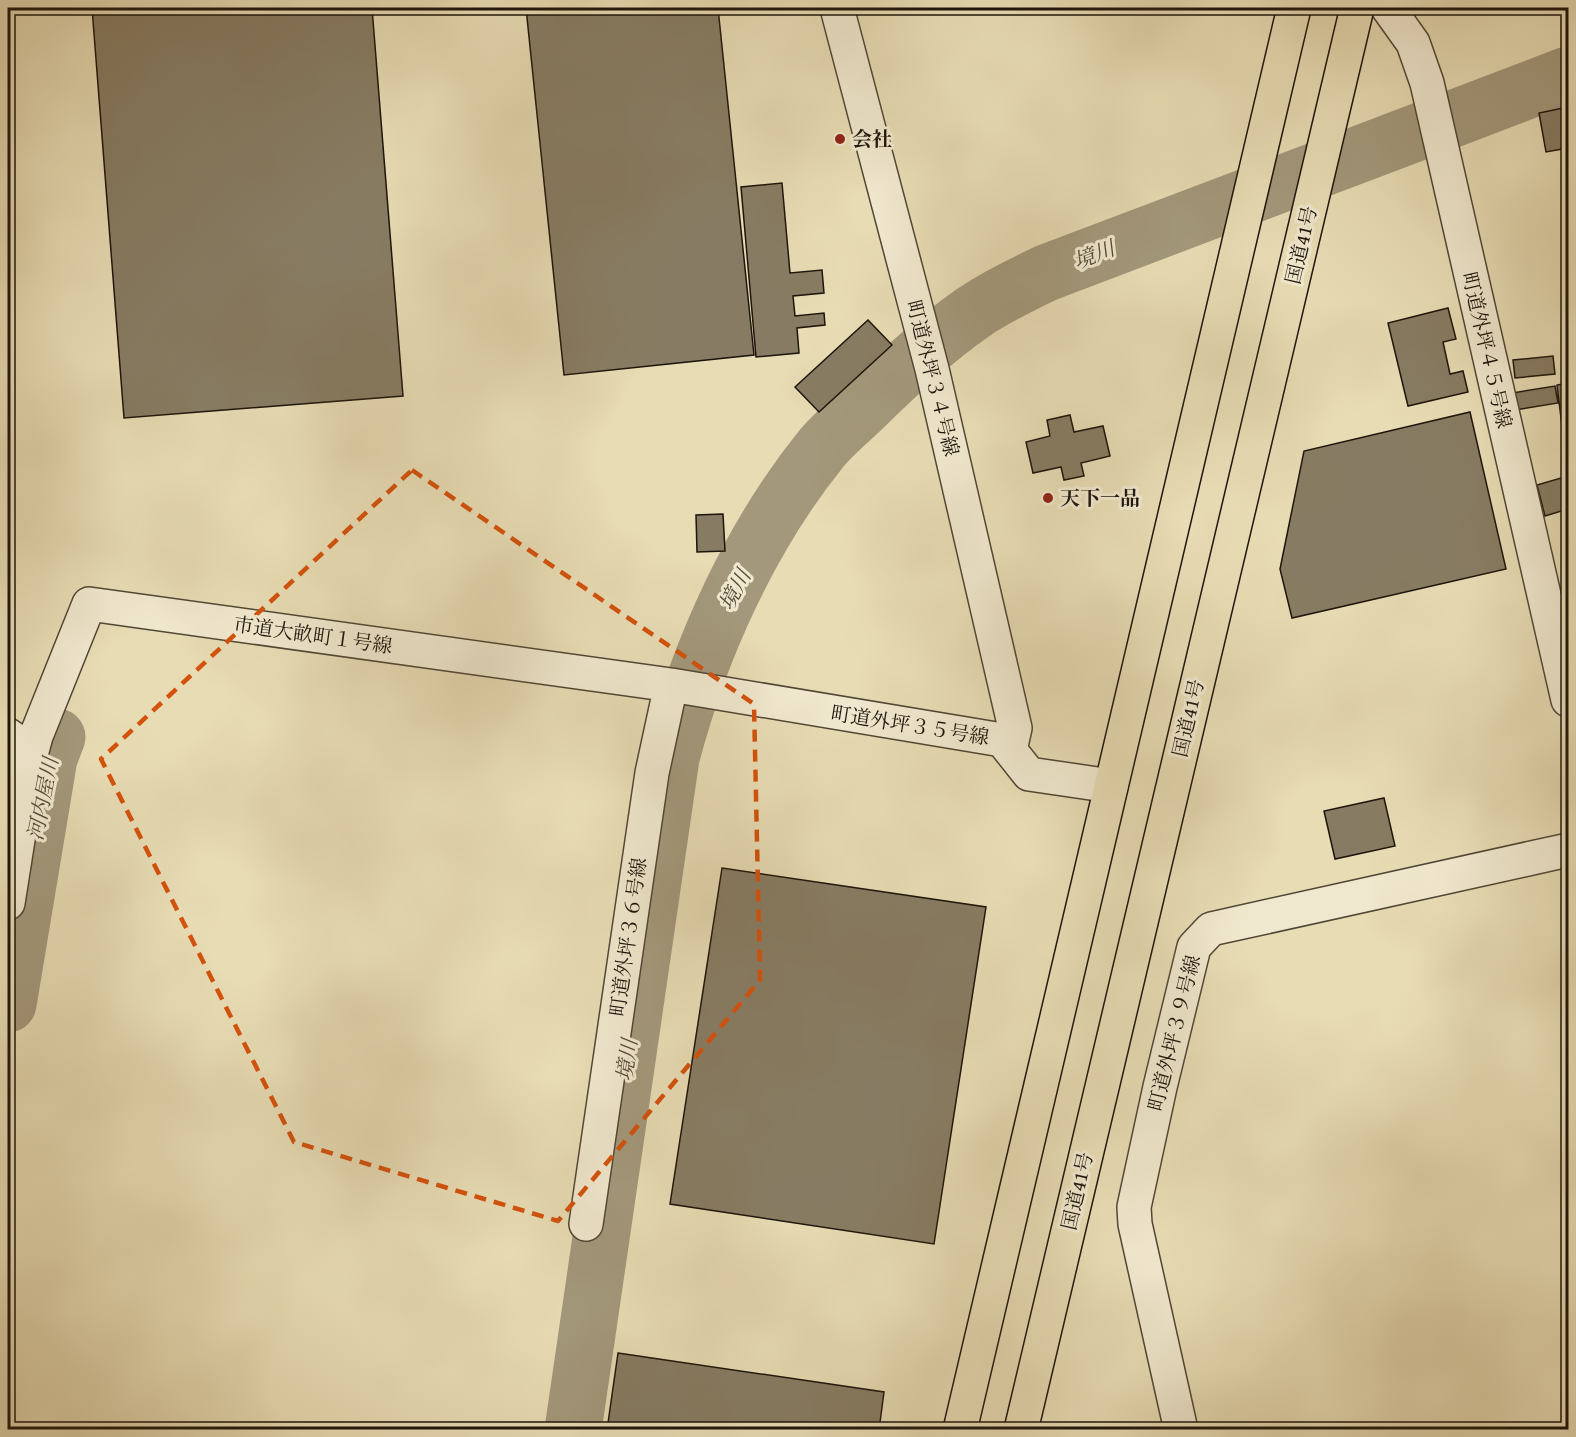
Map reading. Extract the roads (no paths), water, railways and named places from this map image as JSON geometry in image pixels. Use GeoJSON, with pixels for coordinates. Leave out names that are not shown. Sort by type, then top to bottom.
{"type":"FeatureCollection","features":[{"type":"Feature","properties":{"kind":"highway"},"geometry":{"type":"LineString","coordinates":[[960,1430],[1294,8]]}},
{"type":"Feature","properties":{"kind":"highway","name":"国道41号"},"geometry":{"type":"LineString","coordinates":[[1021,1430],[1357,8]]}},
{"type":"Feature","properties":{"kind":"street","name":"町道外坪３４号線"},"geometry":{"type":"LineString","coordinates":[[837,8],[932,369],[1015,728],[1010,750]]}},
{"type":"Feature","properties":{"kind":"street","name":"町道外坪４５号線"},"geometry":{"type":"LineString","coordinates":[[1388,8],[1413,43],[1427,83],[1569,700]]}},
{"type":"Feature","properties":{"kind":"street","name":"市道大畝町１号線"},"geometry":{"type":"LineString","coordinates":[[29,735],[89,604],[686,688]]}},
{"type":"Feature","properties":{"kind":"street","name":"町道外坪３５号線"},"geometry":{"type":"LineString","coordinates":[[686,688],[1002,740],[1029,774],[1111,786]]}},
{"type":"Feature","properties":{"kind":"street","name":"町道外坪３６号線"},"geometry":{"type":"LineString","coordinates":[[586,1224],[652,773],[686,688]]}},
{"type":"Feature","properties":{"kind":"street"},"geometry":{"type":"LineString","coordinates":[[8,903],[29,735]]}},
{"type":"Feature","properties":{"kind":"street","name":"町道外坪３９号線"},"geometry":{"type":"LineString","coordinates":[[1181,1430],[1135,1224],[1134,1207],[1194,947],[1211,929],[1569,850]]}},
{"type":"Feature","properties":{"kind":"waterway","name":"境川"},"geometry":{"type":"LineString","coordinates":[[1450,120],[1568,75]]}},
{"type":"Feature","properties":{"kind":"waterway","name":"境川"},"geometry":{"type":"LineString","coordinates":[[573,1430],[671,758],[696,677],[730,596],[750,557],[795,483],[832,437],[905,368],[960,322],[991,301],[1046,273],[1426,129]]}},
{"type":"Feature","properties":{"kind":"waterway","name":"河内屋川"},"geometry":{"type":"LineString","coordinates":[[8,1004],[49,758],[57,737]]}},
{"type":"Feature","properties":{"kind":"place","name":"会社"},"geometry":{"type":"Point","coordinates":[840,139]}},
{"type":"Feature","properties":{"kind":"place","name":"天下一品"},"geometry":{"type":"Point","coordinates":[1048,498]}}]}
